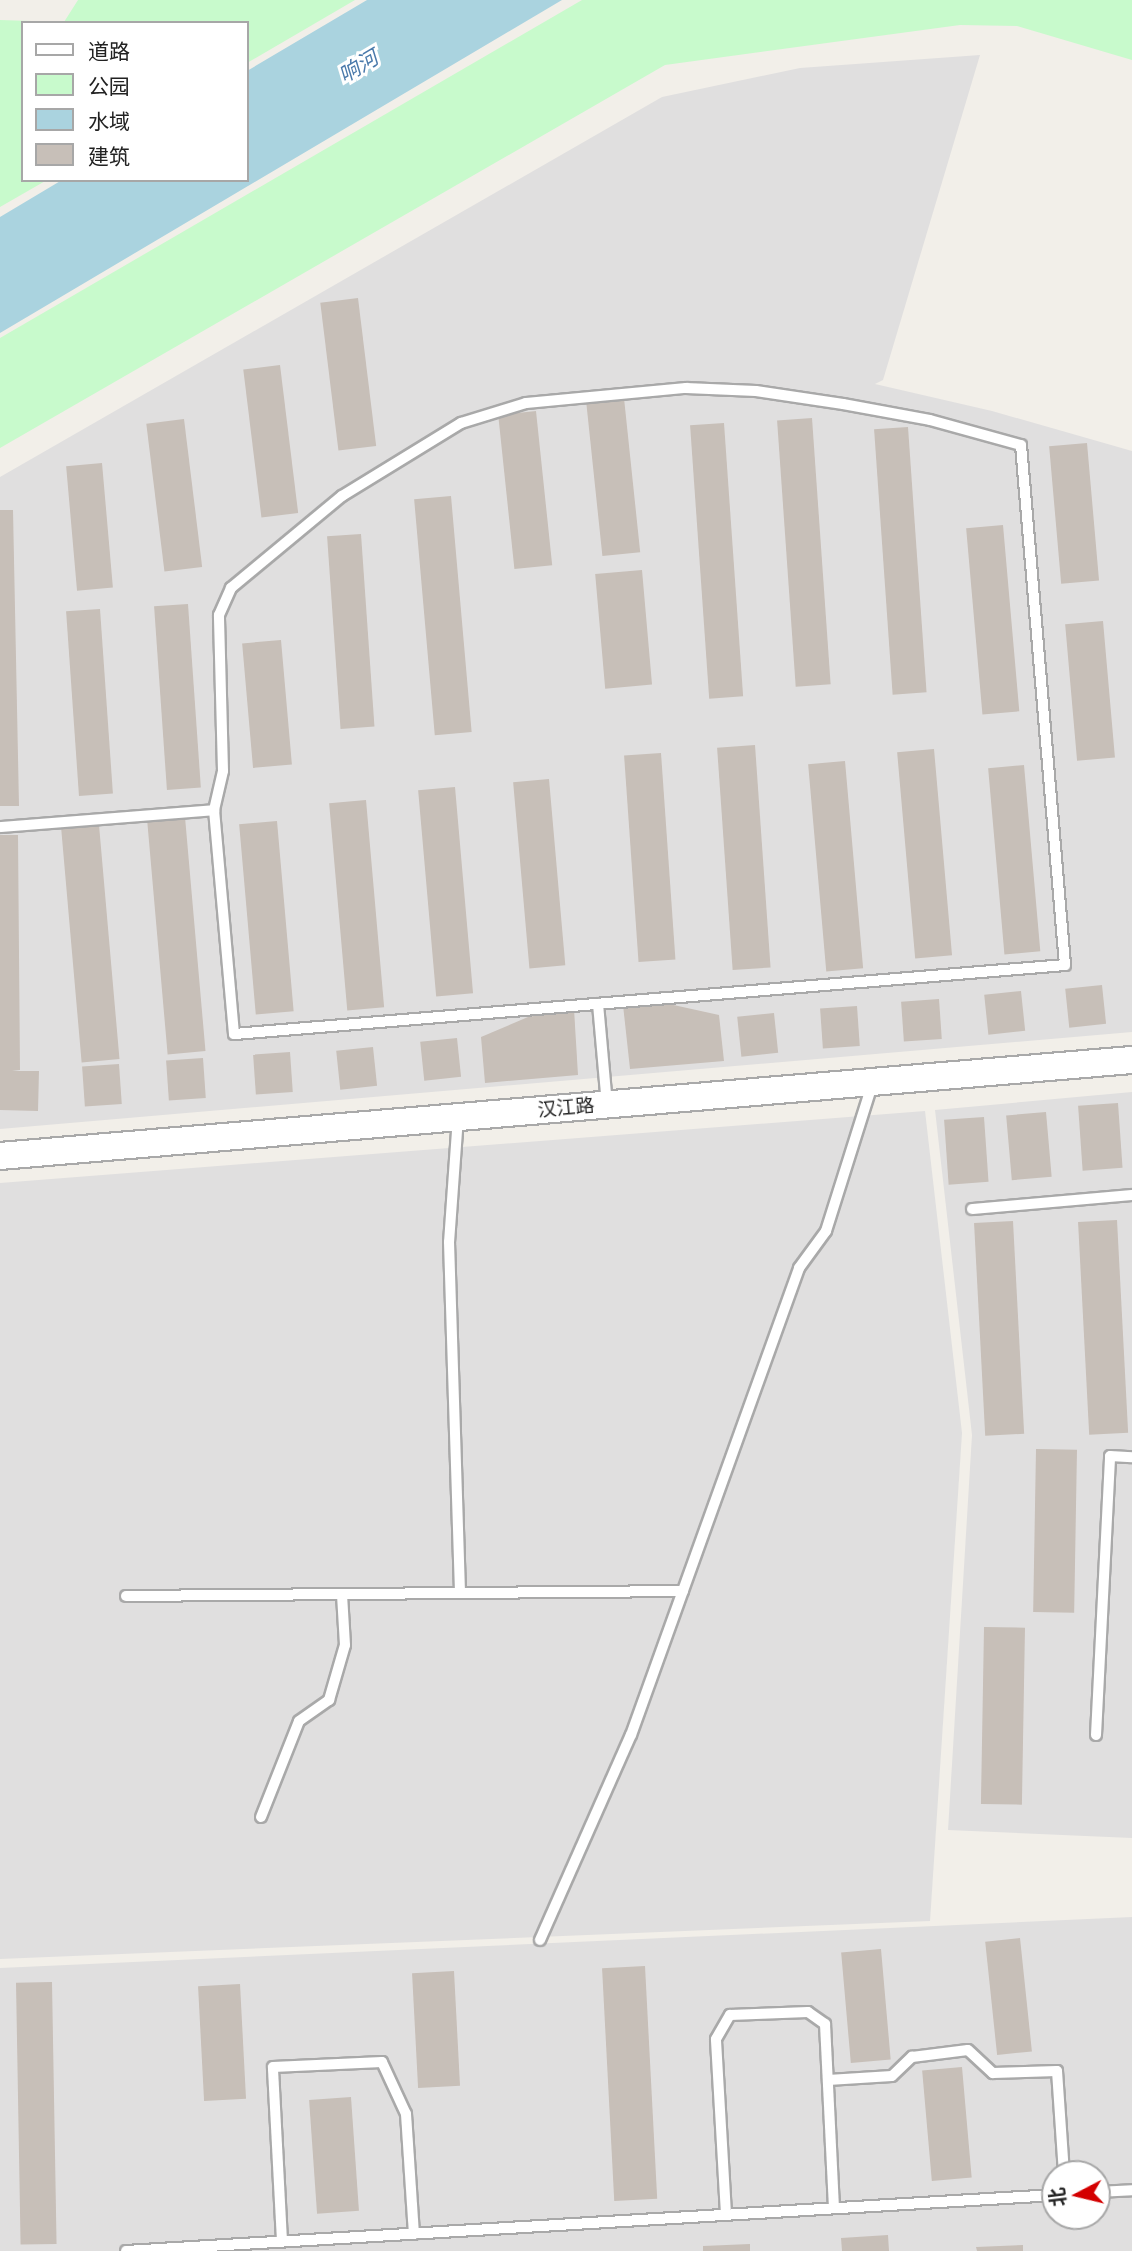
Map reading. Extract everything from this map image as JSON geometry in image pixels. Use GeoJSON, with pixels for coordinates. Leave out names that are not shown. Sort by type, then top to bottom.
{"type":"FeatureCollection","features":[{"type":"Feature","properties":{"kind":"street","name":"汉江路"},"geometry":{"type":"LineString","coordinates":[[0,1156],[1132,1060]]}},
{"type":"Feature","properties":{"kind":"lane"},"geometry":{"type":"LineString","coordinates":[[700,388],[843,404],[930,420],[1021,445],[1065,965],[234,1034],[214,810],[223,771],[219,615],[231,589],[342,496],[461,423],[526,403],[700,388]]}},
{"type":"Feature","properties":{"kind":"lane"},"geometry":{"type":"LineString","coordinates":[[0,827],[214,810]]}},
{"type":"Feature","properties":{"kind":"lane"},"geometry":{"type":"LineString","coordinates":[[598,1004],[607,1105]]}},
{"type":"Feature","properties":{"kind":"lane"},"geometry":{"type":"LineString","coordinates":[[540,1940],[631,1735],[799,1268],[826,1231],[873,1082]]}},
{"type":"Feature","properties":{"kind":"lane"},"geometry":{"type":"LineString","coordinates":[[458,1117],[449,1242],[460,1593]]}},
{"type":"Feature","properties":{"kind":"lane"},"geometry":{"type":"LineString","coordinates":[[972,1209],[1132,1195]]}},
{"type":"Feature","properties":{"kind":"lane"},"geometry":{"type":"LineString","coordinates":[[1096,1735],[1110,1456],[1132,1457]]}},
{"type":"Feature","properties":{"kind":"lane"},"geometry":{"type":"LineString","coordinates":[[127,1596],[683,1591]]}},
{"type":"Feature","properties":{"kind":"lane"},"geometry":{"type":"LineString","coordinates":[[261,1817],[299,1721],[330,1700],[345,1645],[342,1594]]}},
{"type":"Feature","properties":{"kind":"lane"},"geometry":{"type":"LineString","coordinates":[[726,2214],[716,2039],[730,2015],[808,2012],[825,2024],[834,2208]]}},
{"type":"Feature","properties":{"kind":"lane"},"geometry":{"type":"LineString","coordinates":[[828,2080],[892,2076],[912,2057],[968,2050],[993,2073],[1057,2071],[1062,2160]]}},
{"type":"Feature","properties":{"kind":"lane"},"geometry":{"type":"LineString","coordinates":[[282,2241],[273,2067],[382,2062],[406,2114],[414,2234]]}},
{"type":"Feature","properties":{"kind":"lane"},"geometry":{"type":"LineString","coordinates":[[1111,2191],[1132,2190]]}},
{"type":"Feature","properties":{"kind":"lane"},"geometry":{"type":"LineString","coordinates":[[126,2251],[1041,2196]]}},
{"type":"Feature","properties":{"kind":"shaded area"},"geometry":{"type":"Polygon","coordinates":[[[980,55],[883,380],[875,384],[992,411],[1132,451],[1132,1032],[0,1129],[0,477],[662,97],[800,68],[980,55]]]}},
{"type":"Feature","properties":{"kind":"shaded area"},"geometry":{"type":"Polygon","coordinates":[[[1132,1092],[1132,1838],[948,1830],[972,1435],[935,1110],[1132,1092]]]}},
{"type":"Feature","properties":{"kind":"shaded area"},"geometry":{"type":"Polygon","coordinates":[[[925,1111],[962,1433],[930,1921],[0,1959],[0,1183],[925,1111]]]}},
{"type":"Feature","properties":{"kind":"shaded area"},"geometry":{"type":"Polygon","coordinates":[[[1132,1917],[1132,2251],[0,2251],[0,1968],[1132,1917]]]}},
{"type":"Feature","properties":{"kind":"green space"},"geometry":{"type":"Polygon","coordinates":[[[78,0],[355,0],[248,62],[248,21],[65,21],[78,0]]]}},
{"type":"Feature","properties":{"kind":"green space"},"geometry":{"type":"Polygon","coordinates":[[[582,0],[1132,0],[1132,60],[1017,26],[960,25],[665,65],[0,448],[0,338],[582,0]]]}},
{"type":"Feature","properties":{"kind":"green space"},"geometry":{"type":"Polygon","coordinates":[[[0,20],[32,21],[21,21],[21,182],[44,182],[0,207],[0,20]]]}},
{"type":"Feature","properties":{"kind":"water","name":"响河"},"geometry":{"type":"Polygon","coordinates":[[[367,0],[562,0],[0,333],[0,217],[59,182],[248,182],[248,70],[367,0]]]}},
{"type":"Feature","properties":{"kind":"building"},"geometry":{"type":"Polygon","coordinates":[[[358,298],[376,446],[338,451],[320,303],[358,298]]]}},
{"type":"Feature","properties":{"kind":"building"},"geometry":{"type":"Polygon","coordinates":[[[280,365],[298,513],[261,517],[243,370],[280,365]]]}},
{"type":"Feature","properties":{"kind":"building"},"geometry":{"type":"Polygon","coordinates":[[[624,398],[640,552],[602,556],[586,402],[624,398]]]}},
{"type":"Feature","properties":{"kind":"building"},"geometry":{"type":"Polygon","coordinates":[[[536,411],[552,565],[514,569],[498,415],[536,411]]]}},
{"type":"Feature","properties":{"kind":"building"},"geometry":{"type":"Polygon","coordinates":[[[812,418],[831,684],[796,687],[777,420],[812,418]]]}},
{"type":"Feature","properties":{"kind":"building"},"geometry":{"type":"Polygon","coordinates":[[[184,419],[202,567],[164,572],[146,424],[184,419]]]}},
{"type":"Feature","properties":{"kind":"building"},"geometry":{"type":"Polygon","coordinates":[[[724,423],[743,696],[709,699],[690,425],[724,423]]]}},
{"type":"Feature","properties":{"kind":"building"},"geometry":{"type":"Polygon","coordinates":[[[908,427],[927,692],[893,695],[874,429],[908,427]]]}},
{"type":"Feature","properties":{"kind":"building"},"geometry":{"type":"Polygon","coordinates":[[[1087,443],[1099,580],[1061,584],[1049,446],[1087,443]]]}},
{"type":"Feature","properties":{"kind":"building"},"geometry":{"type":"Polygon","coordinates":[[[102,463],[113,588],[77,591],[66,466],[102,463]]]}},
{"type":"Feature","properties":{"kind":"building"},"geometry":{"type":"Polygon","coordinates":[[[451,496],[472,732],[435,735],[414,499],[451,496]]]}},
{"type":"Feature","properties":{"kind":"building"},"geometry":{"type":"Polygon","coordinates":[[[0,510],[13,510],[19,806],[0,806],[0,510]]]}},
{"type":"Feature","properties":{"kind":"building"},"geometry":{"type":"Polygon","coordinates":[[[1003,525],[1019,711],[982,715],[966,528],[1003,525]]]}},
{"type":"Feature","properties":{"kind":"building"},"geometry":{"type":"Polygon","coordinates":[[[361,534],[374,727],[341,729],[327,536],[361,534]]]}},
{"type":"Feature","properties":{"kind":"building"},"geometry":{"type":"Polygon","coordinates":[[[642,570],[652,685],[605,689],[595,574],[642,570]]]}},
{"type":"Feature","properties":{"kind":"building"},"geometry":{"type":"Polygon","coordinates":[[[188,604],[201,788],[167,790],[154,606],[188,604]]]}},
{"type":"Feature","properties":{"kind":"building"},"geometry":{"type":"Polygon","coordinates":[[[100,609],[113,794],[79,796],[66,611],[100,609]]]}},
{"type":"Feature","properties":{"kind":"building"},"geometry":{"type":"Polygon","coordinates":[[[1103,621],[1115,757],[1077,761],[1065,624],[1103,621]]]}},
{"type":"Feature","properties":{"kind":"building"},"geometry":{"type":"Polygon","coordinates":[[[281,640],[292,765],[253,768],[242,643],[281,640]]]}},
{"type":"Feature","properties":{"kind":"building"},"geometry":{"type":"Polygon","coordinates":[[[755,745],[771,967],[733,970],[717,748],[755,745]]]}},
{"type":"Feature","properties":{"kind":"building"},"geometry":{"type":"Polygon","coordinates":[[[934,749],[952,955],[915,958],[897,752],[934,749]]]}},
{"type":"Feature","properties":{"kind":"building"},"geometry":{"type":"Polygon","coordinates":[[[661,753],[675,959],[639,962],[624,756],[661,753]]]}},
{"type":"Feature","properties":{"kind":"building"},"geometry":{"type":"Polygon","coordinates":[[[845,761],[863,968],[826,971],[808,764],[845,761]]]}},
{"type":"Feature","properties":{"kind":"building"},"geometry":{"type":"Polygon","coordinates":[[[1024,765],[1040,951],[1004,954],[988,768],[1024,765]]]}},
{"type":"Feature","properties":{"kind":"building"},"geometry":{"type":"Polygon","coordinates":[[[549,779],[565,965],[529,968],[513,782],[549,779]]]}},
{"type":"Feature","properties":{"kind":"building"},"geometry":{"type":"Polygon","coordinates":[[[455,787],[473,993],[436,996],[418,790],[455,787]]]}},
{"type":"Feature","properties":{"kind":"building"},"geometry":{"type":"Polygon","coordinates":[[[366,800],[384,1007],[347,1010],[329,803],[366,800]]]}},
{"type":"Feature","properties":{"kind":"building"},"geometry":{"type":"Polygon","coordinates":[[[185,817],[205,1051],[168,1054],[147,820],[185,817]]]}},
{"type":"Feature","properties":{"kind":"building"},"geometry":{"type":"Polygon","coordinates":[[[277,821],[294,1011],[256,1015],[239,824],[277,821]]]}},
{"type":"Feature","properties":{"kind":"building"},"geometry":{"type":"Polygon","coordinates":[[[99,825],[119,1059],[82,1062],[61,828],[99,825]]]}},
{"type":"Feature","properties":{"kind":"building"},"geometry":{"type":"Polygon","coordinates":[[[0,835],[18,835],[20,1070],[12,1071],[39,1071],[38,1111],[0,1110],[0,835]]]}},
{"type":"Feature","properties":{"kind":"building"},"geometry":{"type":"Polygon","coordinates":[[[1102,985],[1106,1024],[1069,1028],[1065,989],[1102,985]]]}},
{"type":"Feature","properties":{"kind":"building"},"geometry":{"type":"Polygon","coordinates":[[[1021,991],[1025,1031],[988,1035],[984,995],[1021,991]]]}},
{"type":"Feature","properties":{"kind":"building"},"geometry":{"type":"Polygon","coordinates":[[[939,999],[942,1039],[904,1042],[901,1002],[939,999]]]}},
{"type":"Feature","properties":{"kind":"building"},"geometry":{"type":"Polygon","coordinates":[[[669,1004],[719,1015],[724,1061],[630,1069],[623,1005],[669,1004]]]}},
{"type":"Feature","properties":{"kind":"building"},"geometry":{"type":"Polygon","coordinates":[[[857,1006],[860,1046],[823,1048],[820,1009],[857,1006]]]}},
{"type":"Feature","properties":{"kind":"building"},"geometry":{"type":"Polygon","coordinates":[[[574,1009],[578,1075],[485,1083],[481,1037],[528,1017],[574,1009]]]}},
{"type":"Feature","properties":{"kind":"building"},"geometry":{"type":"Polygon","coordinates":[[[774,1013],[778,1053],[741,1057],[737,1017],[774,1013]]]}},
{"type":"Feature","properties":{"kind":"building"},"geometry":{"type":"Polygon","coordinates":[[[457,1038],[461,1077],[424,1081],[420,1042],[457,1038]]]}},
{"type":"Feature","properties":{"kind":"building"},"geometry":{"type":"Polygon","coordinates":[[[373,1047],[377,1086],[340,1090],[336,1051],[373,1047]]]}},
{"type":"Feature","properties":{"kind":"building"},"geometry":{"type":"Polygon","coordinates":[[[290,1052],[293,1092],[256,1094],[253,1055],[290,1052]]]}},
{"type":"Feature","properties":{"kind":"building"},"geometry":{"type":"Polygon","coordinates":[[[203,1058],[206,1098],[169,1100],[166,1061],[203,1058]]]}},
{"type":"Feature","properties":{"kind":"building"},"geometry":{"type":"Polygon","coordinates":[[[119,1064],[122,1104],[85,1106],[82,1067],[119,1064]]]}},
{"type":"Feature","properties":{"kind":"building"},"geometry":{"type":"Polygon","coordinates":[[[1118,1103],[1123,1168],[1083,1171],[1078,1106],[1118,1103]]]}},
{"type":"Feature","properties":{"kind":"building"},"geometry":{"type":"Polygon","coordinates":[[[1046,1112],[1052,1177],[1012,1180],[1006,1115],[1046,1112]]]}},
{"type":"Feature","properties":{"kind":"building"},"geometry":{"type":"Polygon","coordinates":[[[984,1117],[989,1182],[949,1185],[944,1120],[984,1117]]]}},
{"type":"Feature","properties":{"kind":"building"},"geometry":{"type":"Polygon","coordinates":[[[1117,1220],[1128,1433],[1089,1435],[1078,1222],[1117,1220]]]}},
{"type":"Feature","properties":{"kind":"building"},"geometry":{"type":"Polygon","coordinates":[[[1013,1221],[1024,1434],[985,1436],[974,1223],[1013,1221]]]}},
{"type":"Feature","properties":{"kind":"building"},"geometry":{"type":"Polygon","coordinates":[[[1036,1449],[1077,1450],[1074,1613],[1033,1612],[1036,1449]]]}},
{"type":"Feature","properties":{"kind":"building"},"geometry":{"type":"Polygon","coordinates":[[[984,1627],[1025,1628],[1022,1805],[981,1804],[984,1627]]]}},
{"type":"Feature","properties":{"kind":"building"},"geometry":{"type":"Polygon","coordinates":[[[1020,1938],[1032,2051],[997,2055],[985,1942],[1020,1938]]]}},
{"type":"Feature","properties":{"kind":"building"},"geometry":{"type":"Polygon","coordinates":[[[881,1949],[891,2060],[851,2063],[841,1952],[881,1949]]]}},
{"type":"Feature","properties":{"kind":"building"},"geometry":{"type":"Polygon","coordinates":[[[645,1966],[657,2199],[614,2201],[602,1968],[645,1966]]]}},
{"type":"Feature","properties":{"kind":"building"},"geometry":{"type":"Polygon","coordinates":[[[454,1971],[460,2086],[418,2088],[412,1973],[454,1971]]]}},
{"type":"Feature","properties":{"kind":"building"},"geometry":{"type":"Polygon","coordinates":[[[52,1982],[57,2244],[21,2245],[16,1983],[52,1982]]]}},
{"type":"Feature","properties":{"kind":"building"},"geometry":{"type":"Polygon","coordinates":[[[240,1984],[246,2099],[204,2101],[198,1986],[240,1984]]]}},
{"type":"Feature","properties":{"kind":"building"},"geometry":{"type":"Polygon","coordinates":[[[962,2067],[972,2178],[932,2181],[922,2070],[962,2067]]]}},
{"type":"Feature","properties":{"kind":"building"},"geometry":{"type":"Polygon","coordinates":[[[351,2097],[359,2211],[317,2214],[309,2100],[351,2097]]]}},
{"type":"Feature","properties":{"kind":"building"},"geometry":{"type":"Polygon","coordinates":[[[888,2235],[889,2251],[842,2251],[841,2238],[888,2235]]]}},
{"type":"Feature","properties":{"kind":"building"},"geometry":{"type":"Polygon","coordinates":[[[750,2244],[750,2251],[703,2251],[703,2246],[750,2244]]]}},
{"type":"Feature","properties":{"kind":"building"},"geometry":{"type":"Polygon","coordinates":[[[1023,2245],[1023,2251],[977,2251],[976,2247],[1023,2245]]]}}]}
